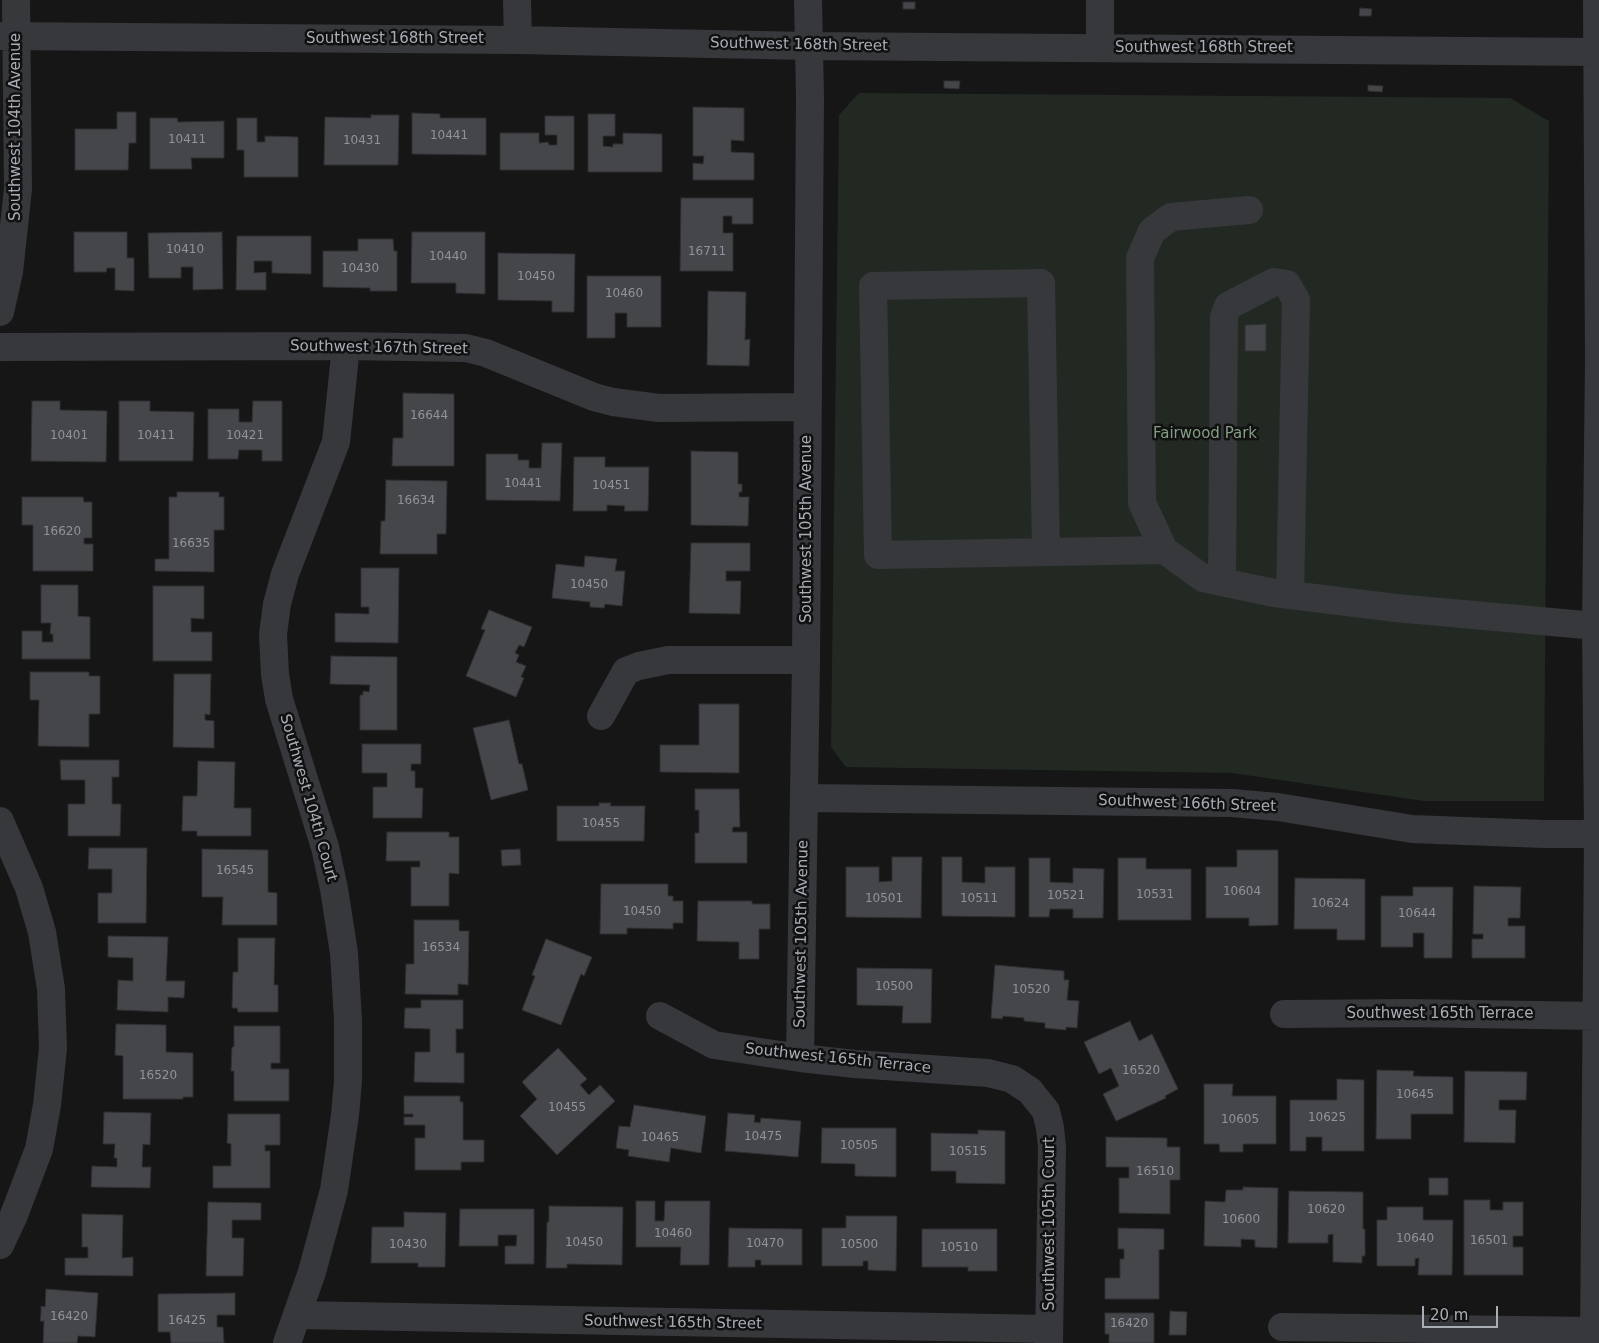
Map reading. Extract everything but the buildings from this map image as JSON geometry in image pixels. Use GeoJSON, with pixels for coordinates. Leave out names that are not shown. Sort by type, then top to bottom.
{"type":"FeatureCollection","features":[{"type":"Feature","properties":{"kind":"street","name":"Southwest 104th Avenue"},"geometry":{"type":"LineString","coordinates":[[0,312],[15,232],[18,189],[8,36],[16,0]]}},
{"type":"Feature","properties":{"kind":"street"},"geometry":{"type":"LineString","coordinates":[[517,0],[518,40]]}},
{"type":"Feature","properties":{"kind":"street","name":"Southwest 105th Avenue"},"geometry":{"type":"LineString","coordinates":[[800,1058],[808,407],[808,0]]}},
{"type":"Feature","properties":{"kind":"street"},"geometry":{"type":"LineString","coordinates":[[1100,0],[1100,48]]}},
{"type":"Feature","properties":{"kind":"street"},"geometry":{"type":"LineString","coordinates":[[1282,1326],[1594,1337],[1598,834],[1596,626],[1599,360],[1597,0]]}},
{"type":"Feature","properties":{"kind":"street","name":"Southwest 168th Street"},"geometry":{"type":"LineString","coordinates":[[8,36],[518,40],[809,46],[1598,52]]}},
{"type":"Feature","properties":{"kind":"street"},"geometry":{"type":"LineString","coordinates":[[1249,210],[1171,217],[1152,230],[1140,258],[1142,502],[1164,550],[1203,578],[1290,595],[1396,608],[1596,626]]}},
{"type":"Feature","properties":{"kind":"street"},"geometry":{"type":"LineString","coordinates":[[1222,582],[1224,317],[1228,306],[1274,282],[1287,284],[1296,300],[1290,595]]}},
{"type":"Feature","properties":{"kind":"street"},"geometry":{"type":"LineString","coordinates":[[1046,552],[1041,283],[873,286],[878,555],[1164,550]]}},
{"type":"Feature","properties":{"kind":"street","name":"Southwest 167th Street"},"geometry":{"type":"LineString","coordinates":[[0,347],[346,346],[466,348],[486,353],[594,397],[645,407],[808,407]]}},
{"type":"Feature","properties":{"kind":"street","name":"Southwest 104th Court"},"geometry":{"type":"LineString","coordinates":[[287,1343],[325,1228],[334,1190],[346,1107],[348,1020],[344,953],[334,889],[325,847],[280,699],[275,674],[273,634],[284,574],[336,442],[346,346]]}},
{"type":"Feature","properties":{"kind":"street"},"geometry":{"type":"LineString","coordinates":[[600,716],[626,671],[639,666],[668,660],[806,660]]}},
{"type":"Feature","properties":{"kind":"street","name":"Southwest 166th Street"},"geometry":{"type":"LineString","coordinates":[[804,798],[1241,803],[1278,807],[1412,829],[1598,834]]}},
{"type":"Feature","properties":{"kind":"street"},"geometry":{"type":"LineString","coordinates":[[0,821],[29,888],[42,932],[51,989],[54,1048],[47,1105],[38,1149],[14,1215],[0,1245]]}},
{"type":"Feature","properties":{"kind":"street","name":"Southwest 165th Terrace"},"geometry":{"type":"LineString","coordinates":[[1284,1014],[1409,1013],[1597,1000]]}},
{"type":"Feature","properties":{"kind":"street","name":"Southwest 165th Terrace"},"geometry":{"type":"LineString","coordinates":[[660,1016],[714,1045],[855,1064],[988,1073],[1012,1078],[1022,1084]]}},
{"type":"Feature","properties":{"kind":"street","name":"Southwest 105th Court"},"geometry":{"type":"LineString","coordinates":[[1022,1084],[1046,1111],[1050,1128],[1052,1147],[1049,1336]]}},
{"type":"Feature","properties":{"kind":"street","name":"Southwest 165th Street"},"geometry":{"type":"LineString","coordinates":[[297,1315],[1049,1336]]}},
{"type":"Feature","properties":{"kind":"green space","name":"Fairwood Park"},"geometry":{"type":"Polygon","coordinates":[[[859,93],[1510,98],[1549,121],[1544,801],[1424,801],[1232,773],[846,767],[831,747],[839,115],[859,93]]]}}]}
